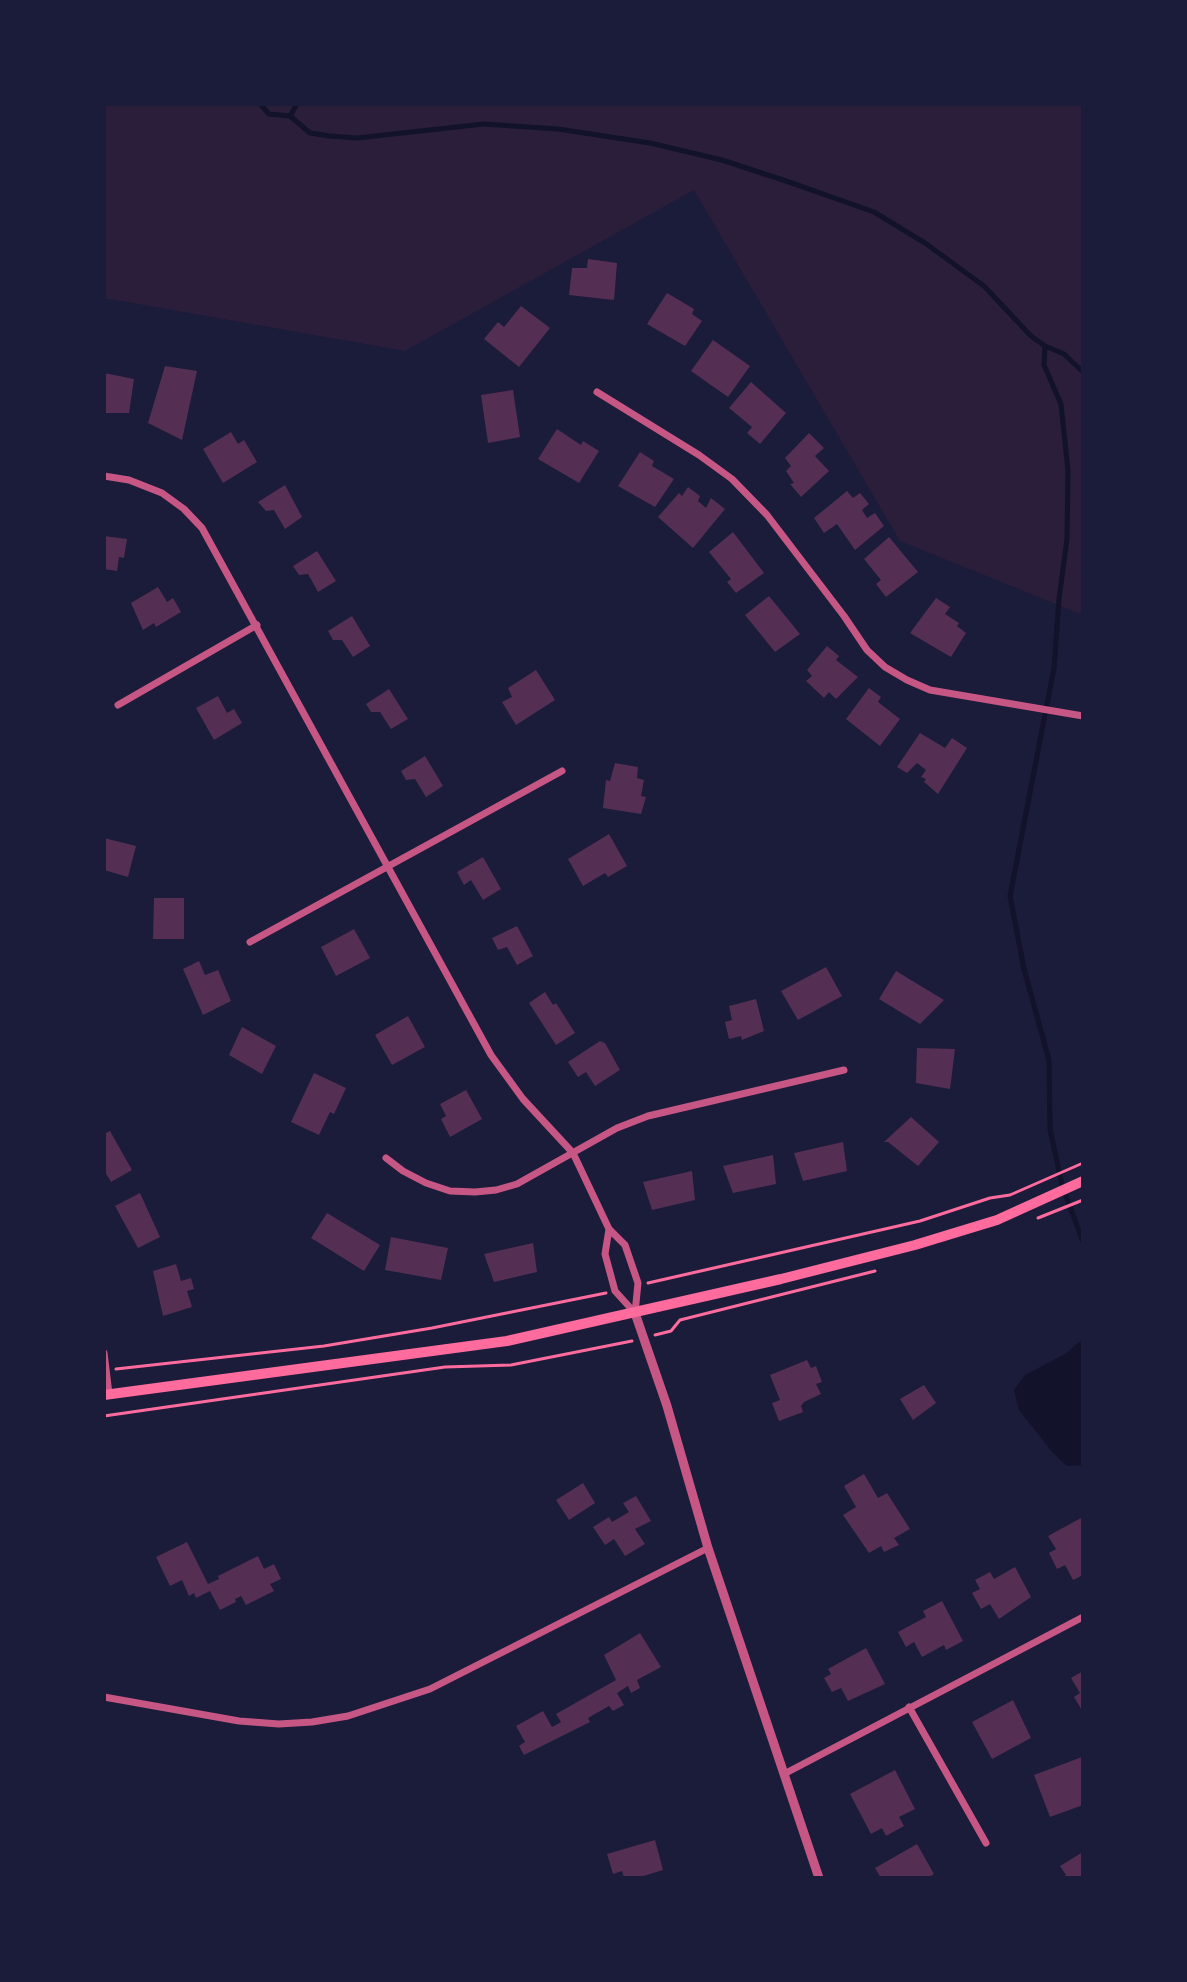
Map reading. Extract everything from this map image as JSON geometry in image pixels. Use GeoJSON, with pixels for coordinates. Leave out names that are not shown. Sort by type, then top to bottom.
{"type":"FeatureCollection","features":[{"type":"Feature","properties":{"kind":"main road"},"geometry":{"type":"LineString","coordinates":[[106,1395],[507,1341],[635,1313],[781,1279],[967,1230],[1034,1205],[1083,1181]]}},
{"type":"Feature","properties":{"kind":"street"},"geometry":{"type":"LineString","coordinates":[[597,392],[732,479],[767,515],[867,650],[885,667],[930,690],[1083,716]]}},
{"type":"Feature","properties":{"kind":"street"},"geometry":{"type":"LineString","coordinates":[[104,476],[129,480],[162,493],[184,509],[202,528],[491,1055],[523,1099],[573,1153],[609,1229],[625,1245],[637,1285],[635,1313],[667,1406],[708,1548],[819,1878]]}},
{"type":"Feature","properties":{"kind":"street"},"geometry":{"type":"LineString","coordinates":[[118,705],[257,625]]}},
{"type":"Feature","properties":{"kind":"street"},"geometry":{"type":"LineString","coordinates":[[250,942],[562,771]]}},
{"type":"Feature","properties":{"kind":"street"},"geometry":{"type":"LineString","coordinates":[[386,1158],[426,1183],[450,1191],[475,1192],[517,1184],[617,1128],[648,1116],[844,1070]]}},
{"type":"Feature","properties":{"kind":"street"},"geometry":{"type":"LineString","coordinates":[[609,1229],[605,1254],[615,1291],[635,1313]]}},
{"type":"Feature","properties":{"kind":"street"},"geometry":{"type":"LineString","coordinates":[[104,1353],[106,1395]]}},
{"type":"Feature","properties":{"kind":"street"},"geometry":{"type":"LineString","coordinates":[[104,1697],[239,1721],[294,1723],[348,1716],[430,1689],[708,1548]]}},
{"type":"Feature","properties":{"kind":"street"},"geometry":{"type":"LineString","coordinates":[[784,1774],[1083,1617]]}},
{"type":"Feature","properties":{"kind":"street"},"geometry":{"type":"LineString","coordinates":[[909,1707],[986,1843]]}},
{"type":"Feature","properties":{"kind":"path"},"geometry":{"type":"LineString","coordinates":[[637,1285],[920,1221],[990,1198],[1010,1195],[1083,1163]]}},
{"type":"Feature","properties":{"kind":"path"},"geometry":{"type":"LineString","coordinates":[[107,1371],[324,1346],[615,1291]]}},
{"type":"Feature","properties":{"kind":"shaded area"},"geometry":{"type":"Polygon","coordinates":[[[104,104],[1083,104],[1083,615],[900,541],[694,190],[405,351],[104,298],[104,104]]]}},
{"type":"Feature","properties":{"kind":"shaded area"},"geometry":{"type":"Polygon","coordinates":[[[1083,1339],[1083,1465],[1067,1466],[1019,1410],[1014,1390],[1025,1375],[1065,1354],[1083,1339]]]}},
{"type":"Feature","properties":{"kind":"building"},"geometry":{"type":"Polygon","coordinates":[[[588,259],[617,263],[614,300],[569,295],[572,268],[587,268],[588,259]]]}},
{"type":"Feature","properties":{"kind":"building"},"geometry":{"type":"Polygon","coordinates":[[[667,293],[694,309],[692,314],[702,321],[685,346],[647,324],[667,293]]]}},
{"type":"Feature","properties":{"kind":"building"},"geometry":{"type":"Polygon","coordinates":[[[521,306],[550,328],[519,367],[484,339],[498,322],[504,327],[521,306]]]}},
{"type":"Feature","properties":{"kind":"building"},"geometry":{"type":"Polygon","coordinates":[[[713,340],[750,366],[728,397],[691,371],[713,340]]]}},
{"type":"Feature","properties":{"kind":"building"},"geometry":{"type":"Polygon","coordinates":[[[165,366],[197,371],[182,440],[148,423],[165,366]]]}},
{"type":"Feature","properties":{"kind":"building"},"geometry":{"type":"Polygon","coordinates":[[[104,373],[134,379],[129,413],[104,413],[104,373]]]}},
{"type":"Feature","properties":{"kind":"building"},"geometry":{"type":"Polygon","coordinates":[[[751,382],[786,413],[760,444],[747,433],[752,427],[729,408],[751,382]]]}},
{"type":"Feature","properties":{"kind":"building"},"geometry":{"type":"Polygon","coordinates":[[[513,390],[520,437],[488,443],[481,395],[513,390]]]}},
{"type":"Feature","properties":{"kind":"building"},"geometry":{"type":"Polygon","coordinates":[[[557,429],[581,445],[583,441],[599,451],[579,483],[538,459],[557,429]]]}},
{"type":"Feature","properties":{"kind":"building"},"geometry":{"type":"Polygon","coordinates":[[[231,432],[238,444],[244,440],[257,462],[223,483],[203,449],[231,432]]]}},
{"type":"Feature","properties":{"kind":"building"},"geometry":{"type":"Polygon","coordinates":[[[809,433],[824,448],[815,456],[829,471],[801,497],[790,484],[794,483],[786,471],[791,466],[785,458],[809,433]]]}},
{"type":"Feature","properties":{"kind":"building"},"geometry":{"type":"Polygon","coordinates":[[[640,452],[654,461],[652,466],[674,479],[655,507],[618,486],[640,452]]]}},
{"type":"Feature","properties":{"kind":"building"},"geometry":{"type":"Polygon","coordinates":[[[285,485],[302,517],[285,529],[274,510],[266,511],[258,502],[285,485]]]}},
{"type":"Feature","properties":{"kind":"building"},"geometry":{"type":"Polygon","coordinates":[[[688,487],[700,496],[698,501],[706,508],[711,498],[725,509],[693,548],[658,517],[688,487]]]}},
{"type":"Feature","properties":{"kind":"building"},"geometry":{"type":"Polygon","coordinates":[[[847,491],[853,498],[860,493],[869,504],[862,510],[867,518],[875,513],[884,526],[855,550],[837,524],[824,533],[814,518],[847,491]]]}},
{"type":"Feature","properties":{"kind":"building"},"geometry":{"type":"Polygon","coordinates":[[[733,532],[764,573],[736,593],[727,582],[731,579],[709,552],[733,532]]]}},
{"type":"Feature","properties":{"kind":"building"},"geometry":{"type":"Polygon","coordinates":[[[104,536],[127,539],[124,558],[119,557],[117,571],[104,569],[104,536]]]}},
{"type":"Feature","properties":{"kind":"building"},"geometry":{"type":"Polygon","coordinates":[[[889,537],[918,572],[886,597],[876,584],[881,580],[864,559],[889,537]]]}},
{"type":"Feature","properties":{"kind":"building"},"geometry":{"type":"Polygon","coordinates":[[[317,551],[336,581],[318,592],[308,574],[299,575],[293,566],[317,551]]]}},
{"type":"Feature","properties":{"kind":"building"},"geometry":{"type":"Polygon","coordinates":[[[158,587],[167,602],[173,598],[181,612],[156,627],[154,623],[143,630],[131,603],[158,587]]]}},
{"type":"Feature","properties":{"kind":"building"},"geometry":{"type":"Polygon","coordinates":[[[769,596],[800,634],[775,652],[745,615],[769,596]]]}},
{"type":"Feature","properties":{"kind":"building"},"geometry":{"type":"Polygon","coordinates":[[[936,598],[950,607],[945,614],[959,623],[957,626],[966,633],[951,657],[910,633],[936,598]]]}},
{"type":"Feature","properties":{"kind":"building"},"geometry":{"type":"Polygon","coordinates":[[[352,616],[370,646],[353,657],[342,640],[333,640],[328,631],[352,616]]]}},
{"type":"Feature","properties":{"kind":"building"},"geometry":{"type":"Polygon","coordinates":[[[827,646],[839,656],[836,660],[858,677],[836,699],[829,692],[824,698],[806,681],[812,676],[807,670],[827,646]]]}},
{"type":"Feature","properties":{"kind":"building"},"geometry":{"type":"Polygon","coordinates":[[[536,670],[555,700],[516,725],[502,702],[512,697],[508,688],[536,670]]]}},
{"type":"Feature","properties":{"kind":"building"},"geometry":{"type":"Polygon","coordinates":[[[869,688],[881,697],[878,702],[900,719],[880,746],[846,719],[869,688]]]}},
{"type":"Feature","properties":{"kind":"building"},"geometry":{"type":"Polygon","coordinates":[[[389,689],[408,719],[391,729],[380,712],[371,712],[366,704],[389,689]]]}},
{"type":"Feature","properties":{"kind":"building"},"geometry":{"type":"Polygon","coordinates":[[[218,696],[227,713],[234,709],[242,723],[214,740],[196,708],[218,696]]]}},
{"type":"Feature","properties":{"kind":"building"},"geometry":{"type":"Polygon","coordinates":[[[920,733],[945,748],[952,738],[967,748],[938,794],[924,782],[926,779],[921,777],[926,770],[917,763],[907,773],[897,767],[920,733]]]}},
{"type":"Feature","properties":{"kind":"building"},"geometry":{"type":"Polygon","coordinates":[[[425,756],[443,786],[426,797],[415,779],[406,780],[401,771],[425,756]]]}},
{"type":"Feature","properties":{"kind":"building"},"geometry":{"type":"Polygon","coordinates":[[[615,763],[638,767],[637,778],[644,780],[641,796],[646,797],[641,814],[603,808],[606,780],[610,781],[615,763]]]}},
{"type":"Feature","properties":{"kind":"building"},"geometry":{"type":"Polygon","coordinates":[[[609,834],[627,866],[608,877],[605,873],[583,886],[568,859],[609,834]]]}},
{"type":"Feature","properties":{"kind":"building"},"geometry":{"type":"Polygon","coordinates":[[[104,838],[136,846],[128,877],[104,870],[104,838]]]}},
{"type":"Feature","properties":{"kind":"building"},"geometry":{"type":"Polygon","coordinates":[[[483,857],[501,889],[483,900],[471,880],[464,885],[457,872],[483,857]]]}},
{"type":"Feature","properties":{"kind":"building"},"geometry":{"type":"Polygon","coordinates":[[[154,898],[184,898],[184,939],[153,939],[154,898]]]}},
{"type":"Feature","properties":{"kind":"building"},"geometry":{"type":"Polygon","coordinates":[[[517,926],[533,956],[517,965],[507,947],[498,950],[492,938],[517,926]]]}},
{"type":"Feature","properties":{"kind":"building"},"geometry":{"type":"Polygon","coordinates":[[[354,929],[370,958],[336,976],[321,947],[354,929]]]}},
{"type":"Feature","properties":{"kind":"building"},"geometry":{"type":"Polygon","coordinates":[[[199,961],[205,975],[218,970],[231,1001],[203,1015],[183,969],[199,961]]]}},
{"type":"Feature","properties":{"kind":"building"},"geometry":{"type":"Polygon","coordinates":[[[826,967],[842,996],[798,1020],[781,991],[826,967]]]}},
{"type":"Feature","properties":{"kind":"building"},"geometry":{"type":"Polygon","coordinates":[[[896,971],[944,1000],[920,1024],[879,999],[896,971]]]}},
{"type":"Feature","properties":{"kind":"building"},"geometry":{"type":"Polygon","coordinates":[[[545,992],[575,1033],[556,1045],[529,1003],[545,992]]]}},
{"type":"Feature","properties":{"kind":"building"},"geometry":{"type":"Polygon","coordinates":[[[756,999],[764,1031],[742,1040],[741,1036],[729,1039],[725,1022],[732,1020],[729,1006],[756,999]]]}},
{"type":"Feature","properties":{"kind":"building"},"geometry":{"type":"Polygon","coordinates":[[[408,1016],[425,1047],[392,1065],[375,1035],[408,1016]]]}},
{"type":"Feature","properties":{"kind":"building"},"geometry":{"type":"Polygon","coordinates":[[[242,1027],[276,1046],[262,1074],[229,1055],[242,1027]]]}},
{"type":"Feature","properties":{"kind":"building"},"geometry":{"type":"Polygon","coordinates":[[[600,1041],[605,1043],[620,1070],[595,1086],[586,1072],[578,1077],[568,1062],[600,1041]]]}},
{"type":"Feature","properties":{"kind":"building"},"geometry":{"type":"Polygon","coordinates":[[[917,1048],[955,1049],[950,1089],[916,1083],[917,1048]]]}},
{"type":"Feature","properties":{"kind":"building"},"geometry":{"type":"Polygon","coordinates":[[[314,1073],[346,1088],[334,1114],[330,1112],[319,1135],[291,1122],[314,1073]]]}},
{"type":"Feature","properties":{"kind":"building"},"geometry":{"type":"Polygon","coordinates":[[[466,1090],[482,1119],[450,1137],[441,1119],[446,1116],[440,1104],[466,1090]]]}},
{"type":"Feature","properties":{"kind":"building"},"geometry":{"type":"Polygon","coordinates":[[[911,1117],[939,1142],[918,1166],[884,1142],[911,1117]]]}},
{"type":"Feature","properties":{"kind":"building"},"geometry":{"type":"Polygon","coordinates":[[[110,1131],[132,1170],[111,1182],[104,1170],[104,1134],[110,1131]]]}},
{"type":"Feature","properties":{"kind":"building"},"geometry":{"type":"Polygon","coordinates":[[[843,1142],[847,1171],[803,1181],[794,1153],[843,1142]]]}},
{"type":"Feature","properties":{"kind":"building"},"geometry":{"type":"Polygon","coordinates":[[[773,1155],[776,1184],[733,1193],[723,1166],[773,1155]]]}},
{"type":"Feature","properties":{"kind":"building"},"geometry":{"type":"Polygon","coordinates":[[[692,1171],[695,1200],[652,1210],[643,1182],[692,1171]]]}},
{"type":"Feature","properties":{"kind":"building"},"geometry":{"type":"Polygon","coordinates":[[[140,1193],[160,1237],[138,1248],[115,1206],[140,1193]]]}},
{"type":"Feature","properties":{"kind":"building"},"geometry":{"type":"Polygon","coordinates":[[[327,1213],[380,1245],[364,1271],[311,1238],[327,1213]]]}},
{"type":"Feature","properties":{"kind":"building"},"geometry":{"type":"Polygon","coordinates":[[[391,1237],[448,1248],[441,1280],[385,1270],[391,1237]]]}},
{"type":"Feature","properties":{"kind":"building"},"geometry":{"type":"Polygon","coordinates":[[[533,1243],[537,1272],[494,1282],[484,1254],[533,1243]]]}},
{"type":"Feature","properties":{"kind":"building"},"geometry":{"type":"Polygon","coordinates":[[[176,1264],[181,1281],[191,1278],[194,1289],[187,1291],[192,1307],[163,1316],[153,1271],[176,1264]]]}},
{"type":"Feature","properties":{"kind":"building"},"geometry":{"type":"Polygon","coordinates":[[[807,1360],[811,1368],[816,1366],[822,1382],[816,1384],[821,1394],[804,1402],[801,1406],[803,1412],[779,1421],[772,1403],[780,1400],[770,1375],[807,1360]]]}},
{"type":"Feature","properties":{"kind":"building"},"geometry":{"type":"Polygon","coordinates":[[[924,1385],[936,1403],[913,1420],[900,1399],[924,1385]]]}},
{"type":"Feature","properties":{"kind":"building"},"geometry":{"type":"Polygon","coordinates":[[[864,1474],[878,1498],[887,1493],[910,1529],[894,1538],[899,1545],[884,1552],[881,1546],[869,1553],[843,1515],[856,1507],[844,1486],[864,1474]]]}},
{"type":"Feature","properties":{"kind":"building"},"geometry":{"type":"Polygon","coordinates":[[[583,1483],[595,1503],[569,1520],[556,1500],[583,1483]]]}},
{"type":"Feature","properties":{"kind":"building"},"geometry":{"type":"Polygon","coordinates":[[[636,1496],[651,1521],[635,1529],[645,1544],[625,1556],[614,1539],[605,1545],[593,1527],[609,1517],[612,1522],[629,1512],[623,1503],[636,1496]]]}},
{"type":"Feature","properties":{"kind":"building"},"geometry":{"type":"Polygon","coordinates":[[[1081,1518],[1083,1575],[1073,1580],[1065,1565],[1057,1569],[1049,1553],[1056,1549],[1048,1536],[1081,1518]]]}},
{"type":"Feature","properties":{"kind":"building"},"geometry":{"type":"Polygon","coordinates":[[[187,1542],[208,1584],[258,1556],[264,1569],[274,1564],[281,1579],[270,1584],[274,1591],[246,1605],[241,1596],[220,1610],[210,1591],[196,1598],[194,1593],[189,1596],[182,1580],[170,1586],[156,1557],[187,1542]]]}},
{"type":"Feature","properties":{"kind":"building"},"geometry":{"type":"Polygon","coordinates":[[[1015,1567],[1031,1597],[999,1619],[990,1604],[981,1609],[972,1593],[980,1589],[975,1580],[990,1572],[994,1579],[1015,1567]]]}},
{"type":"Feature","properties":{"kind":"building"},"geometry":{"type":"Polygon","coordinates":[[[942,1601],[963,1641],[946,1650],[944,1645],[922,1657],[914,1642],[906,1647],[898,1632],[926,1617],[923,1611],[942,1601]]]}},
{"type":"Feature","properties":{"kind":"building"},"geometry":{"type":"Polygon","coordinates":[[[640,1633],[661,1667],[637,1680],[640,1688],[631,1693],[628,1686],[617,1693],[624,1705],[613,1711],[609,1706],[588,1718],[590,1722],[524,1755],[519,1746],[525,1742],[516,1726],[543,1711],[552,1727],[561,1722],[556,1714],[616,1680],[604,1655],[640,1633]]]}},
{"type":"Feature","properties":{"kind":"building"},"geometry":{"type":"Polygon","coordinates":[[[866,1648],[885,1684],[848,1701],[841,1688],[832,1692],[824,1678],[831,1674],[828,1669],[866,1648]]]}},
{"type":"Feature","properties":{"kind":"building"},"geometry":{"type":"Polygon","coordinates":[[[1083,1671],[1083,1712],[1074,1697],[1080,1693],[1071,1678],[1083,1671]]]}},
{"type":"Feature","properties":{"kind":"building"},"geometry":{"type":"Polygon","coordinates":[[[1013,1700],[1031,1738],[992,1759],[972,1722],[1013,1700]]]}},
{"type":"Feature","properties":{"kind":"building"},"geometry":{"type":"Polygon","coordinates":[[[1082,1757],[1083,1805],[1050,1817],[1034,1775],[1082,1757]]]}},
{"type":"Feature","properties":{"kind":"building"},"geometry":{"type":"Polygon","coordinates":[[[895,1770],[915,1809],[899,1817],[904,1826],[886,1836],[882,1828],[871,1834],[850,1794],[895,1770]]]}},
{"type":"Feature","properties":{"kind":"building"},"geometry":{"type":"Polygon","coordinates":[[[655,1840],[663,1870],[637,1878],[624,1878],[622,1871],[613,1874],[607,1854],[655,1840]]]}},
{"type":"Feature","properties":{"kind":"building"},"geometry":{"type":"Polygon","coordinates":[[[917,1844],[934,1874],[928,1878],[881,1878],[875,1868],[917,1844]]]}},
{"type":"Feature","properties":{"kind":"building"},"geometry":{"type":"Polygon","coordinates":[[[1083,1852],[1083,1878],[1062,1878],[1066,1875],[1060,1866],[1083,1852]]]}},
{"type":"Feature","properties":{"kind":"waterway"},"geometry":{"type":"LineString","coordinates":[[260,104],[269,114],[290,116],[310,133],[329,136],[357,138],[484,124],[558,129],[650,143],[722,160],[874,212],[925,243],[984,286],[1031,336],[1064,354],[1083,372]]}},
{"type":"Feature","properties":{"kind":"waterway"},"geometry":{"type":"LineString","coordinates":[[290,116],[297,104]]}},
{"type":"Feature","properties":{"kind":"waterway"},"geometry":{"type":"LineString","coordinates":[[1045,346],[1044,365],[1061,404],[1068,471],[1067,539],[1054,668],[1010,896],[1024,969],[1049,1060],[1050,1129],[1062,1185],[1083,1242]]}}]}
